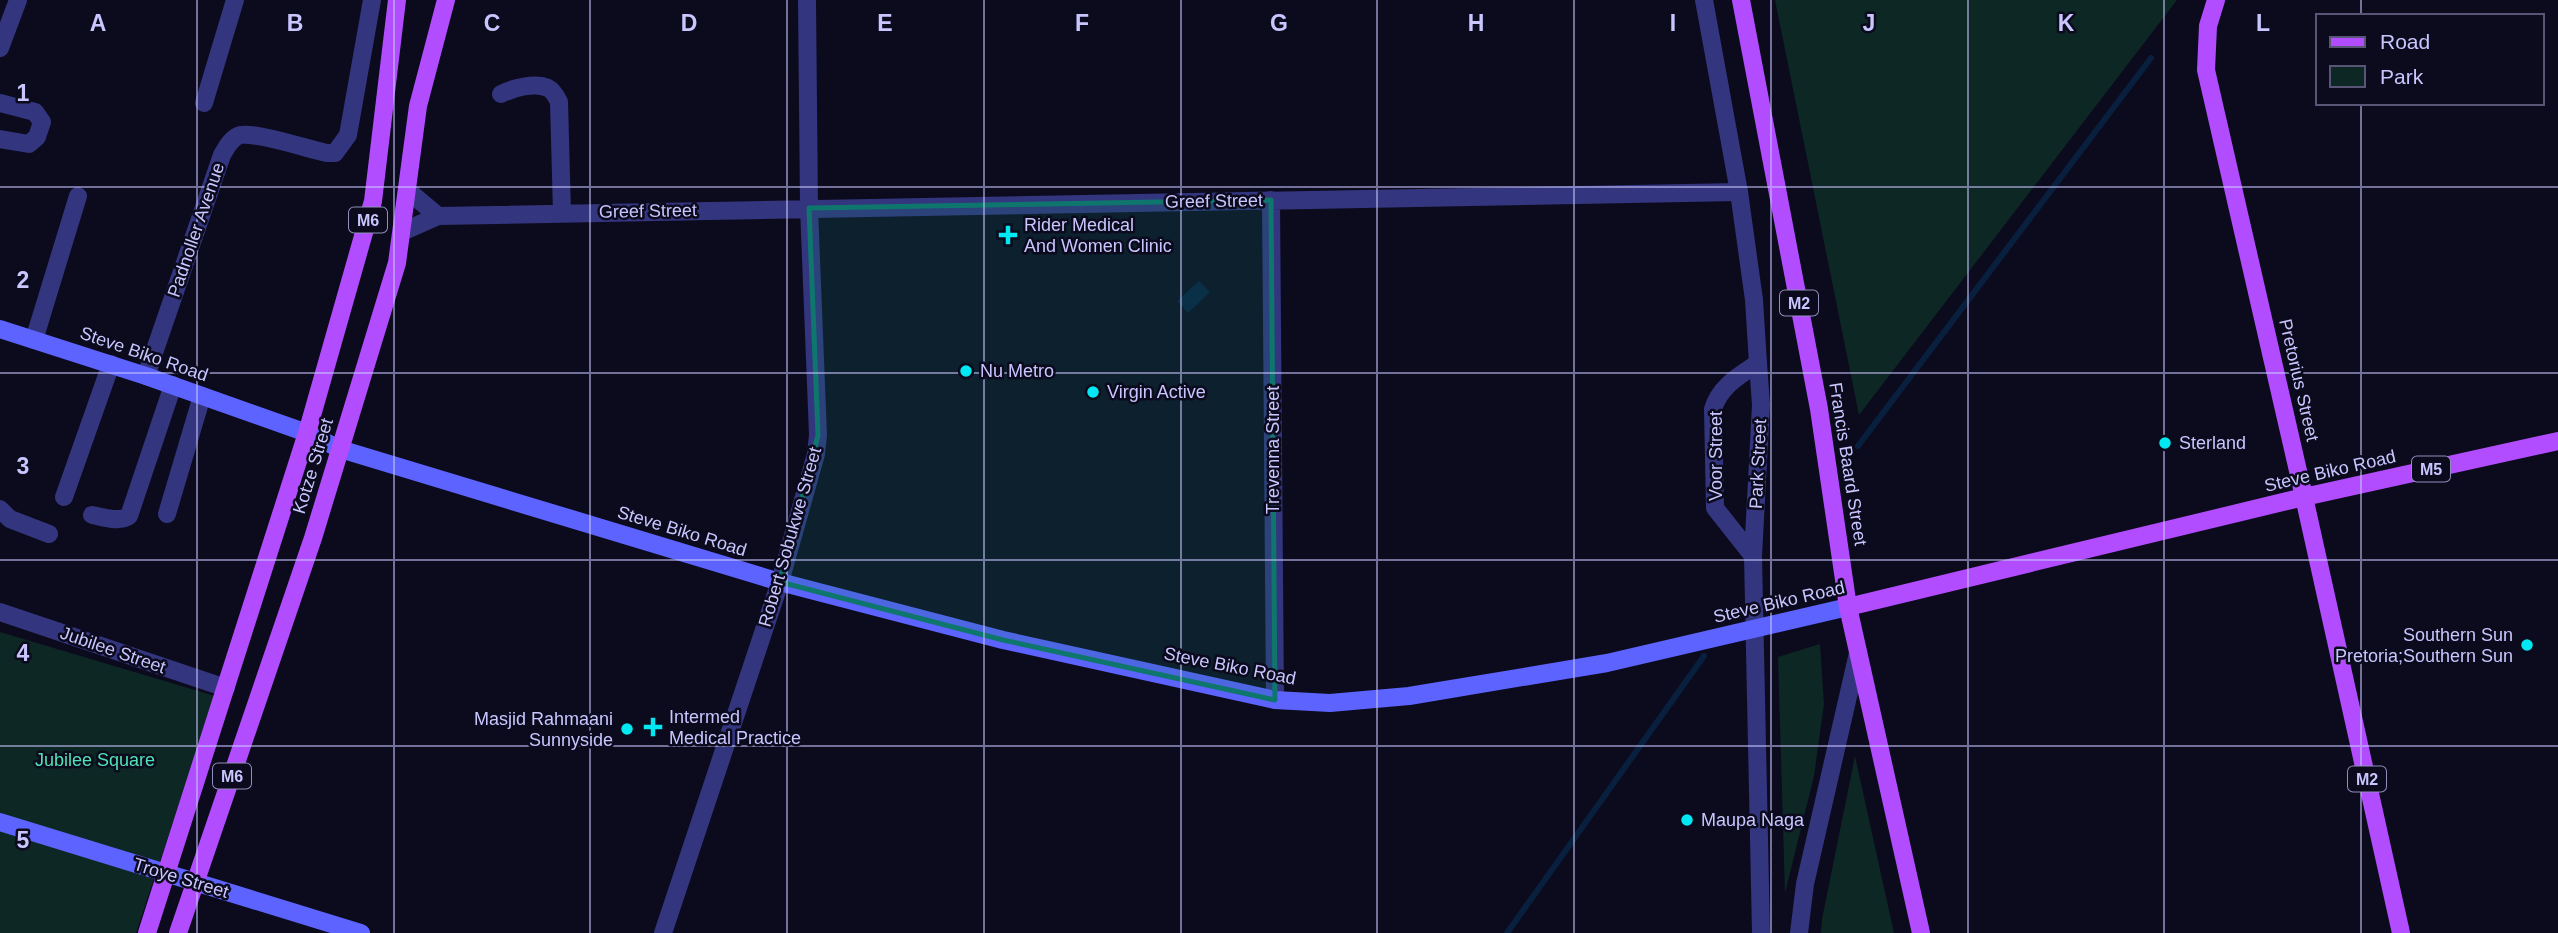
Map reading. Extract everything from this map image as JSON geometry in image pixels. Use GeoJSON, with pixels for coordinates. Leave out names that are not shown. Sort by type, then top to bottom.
{"type":"FeatureCollection","features":[{"type":"Feature","properties":{"kind":"main road","name":"Kotze Street"},"geometry":{"type":"LineString","coordinates":[[146,933],[307,433],[373,201],[397,0]]}},
{"type":"Feature","properties":{"kind":"main road","name":"Kotze Street"},"geometry":{"type":"LineString","coordinates":[[178,933],[278,643],[394,274],[418,106],[446,0]]}},
{"type":"Feature","properties":{"kind":"main road","name":"Francis Baard Street"},"geometry":{"type":"LineString","coordinates":[[1741,0],[1819,409],[1848,607],[1921,933]]}},
{"type":"Feature","properties":{"kind":"main road","name":"Pretorius Street"},"geometry":{"type":"LineString","coordinates":[[2216,0],[2208,26],[2206,69],[2401,933]]}},
{"type":"Feature","properties":{"kind":"main road","name":"Steve Biko Road"},"geometry":{"type":"LineString","coordinates":[[0,329],[173,385],[307,433],[340,449],[780,582],[1003,640],[1275,700],[1330,703],[1409,696],[1607,663],[2304,497],[2558,441]]}},
{"type":"Feature","properties":{"kind":"main road","name":"Troye Street"},"geometry":{"type":"LineString","coordinates":[[0,822],[361,933]]}},
{"type":"Feature","properties":{"kind":"street"},"geometry":{"type":"LineString","coordinates":[[0,48],[18,0]]}},
{"type":"Feature","properties":{"kind":"street"},"geometry":{"type":"LineString","coordinates":[[204,103],[234,0]]}},
{"type":"Feature","properties":{"kind":"street","name":"Padnoller Avenue"},"geometry":{"type":"LineString","coordinates":[[146,376],[222,155],[233,139],[240,135],[253,135],[327,153],[335,153],[341,148],[348,135],[372,0]]}},
{"type":"Feature","properties":{"kind":"street","name":"Robert Sobukwe Street"},"geometry":{"type":"LineString","coordinates":[[663,933],[780,582],[813,464],[818,435],[809,208],[807,0]]}},
{"type":"Feature","properties":{"kind":"street","name":"Park Street"},"geometry":{"type":"LineString","coordinates":[[1704,0],[1739,192],[1754,300],[1758,363],[1760,405],[1753,556],[1761,933]]}},
{"type":"Feature","properties":{"kind":"street"},"geometry":{"type":"LineString","coordinates":[[501,94],[520,87],[545,87],[550,89],[559,102],[562,213]]}},
{"type":"Feature","properties":{"kind":"street"},"geometry":{"type":"LineString","coordinates":[[0,103],[35,113],[42,122],[37,137],[29,144],[0,139]]}},
{"type":"Feature","properties":{"kind":"street"},"geometry":{"type":"LineString","coordinates":[[407,190],[438,216]]}},
{"type":"Feature","properties":{"kind":"street","name":"Greef Street"},"geometry":{"type":"LineString","coordinates":[[402,232],[438,216],[1739,192]]}},
{"type":"Feature","properties":{"kind":"street"},"geometry":{"type":"LineString","coordinates":[[34,340],[78,196]]}},
{"type":"Feature","properties":{"kind":"street","name":"Trevenna Street"},"geometry":{"type":"LineString","coordinates":[[1271,200],[1275,700]]}},
{"type":"Feature","properties":{"kind":"street","name":"Voor Street"},"geometry":{"type":"LineString","coordinates":[[1753,556],[1715,508],[1713,409],[1717,395],[1758,363]]}},
{"type":"Feature","properties":{"kind":"street"},"geometry":{"type":"LineString","coordinates":[[64,497],[111,365]]}},
{"type":"Feature","properties":{"kind":"street"},"geometry":{"type":"LineString","coordinates":[[92,515],[116,519],[129,516],[173,385]]}},
{"type":"Feature","properties":{"kind":"street"},"geometry":{"type":"LineString","coordinates":[[167,514],[202,396]]}},
{"type":"Feature","properties":{"kind":"street"},"geometry":{"type":"LineString","coordinates":[[0,509],[10,519],[50,534]]}},
{"type":"Feature","properties":{"kind":"street","name":"Jubilee Street"},"geometry":{"type":"LineString","coordinates":[[0,612],[226,688]]}},
{"type":"Feature","properties":{"kind":"street"},"geometry":{"type":"LineString","coordinates":[[1800,933],[1805,884],[1858,653]]}},
{"type":"Feature","properties":{"kind":"highlighted area"},"geometry":{"type":"Polygon","coordinates":[[[1271,200],[1275,700],[1003,640],[780,582],[818,435],[809,208],[1271,200]]]}},
{"type":"Feature","properties":{"kind":"green space"},"geometry":{"type":"Polygon","coordinates":[[[1775,0],[2177,0],[1859,415],[1775,0]]]}},
{"type":"Feature","properties":{"kind":"green space","name":"Jubilee Square"},"geometry":{"type":"Polygon","coordinates":[[[0,632],[215,696],[136,933],[0,933],[0,632]]]}},
{"type":"Feature","properties":{"kind":"green space"},"geometry":{"type":"Polygon","coordinates":[[[1820,644],[1824,704],[1814,776],[1785,893],[1778,657],[1820,644]]]}},
{"type":"Feature","properties":{"kind":"green space"},"geometry":{"type":"Polygon","coordinates":[[[1855,756],[1894,933],[1821,933],[1855,756]]]}},
{"type":"Feature","properties":{"kind":"water"},"geometry":{"type":"Polygon","coordinates":[[[1199,281],[1210,292],[1188,313],[1177,301],[1199,281]]]}},
{"type":"Feature","properties":{"kind":"waterway"},"geometry":{"type":"LineString","coordinates":[[1858,446],[2151,58]]}},
{"type":"Feature","properties":{"kind":"waterway"},"geometry":{"type":"LineString","coordinates":[[1507,933],[1704,656]]}},
{"type":"Feature","properties":{"kind":"place","name":"Rider Medical And Women Clinic"},"geometry":{"type":"Point","coordinates":[1008,235]}},
{"type":"Feature","properties":{"kind":"place","name":"Nu Metro"},"geometry":{"type":"Point","coordinates":[966,371]}},
{"type":"Feature","properties":{"kind":"place","name":"Virgin Active"},"geometry":{"type":"Point","coordinates":[1093,392]}},
{"type":"Feature","properties":{"kind":"place","name":"Sterland"},"geometry":{"type":"Point","coordinates":[2165,443]}},
{"type":"Feature","properties":{"kind":"place","name":"Southern Sun Pretoria;Southern Sun"},"geometry":{"type":"Point","coordinates":[2527,645]}},
{"type":"Feature","properties":{"kind":"place","name":"Intermed Medical Practice"},"geometry":{"type":"Point","coordinates":[653,727]}},
{"type":"Feature","properties":{"kind":"place","name":"Masjid Rahmaani Sunnyside"},"geometry":{"type":"Point","coordinates":[627,729]}},
{"type":"Feature","properties":{"kind":"place","name":"Maupa Naga"},"geometry":{"type":"Point","coordinates":[1687,820]}}]}
